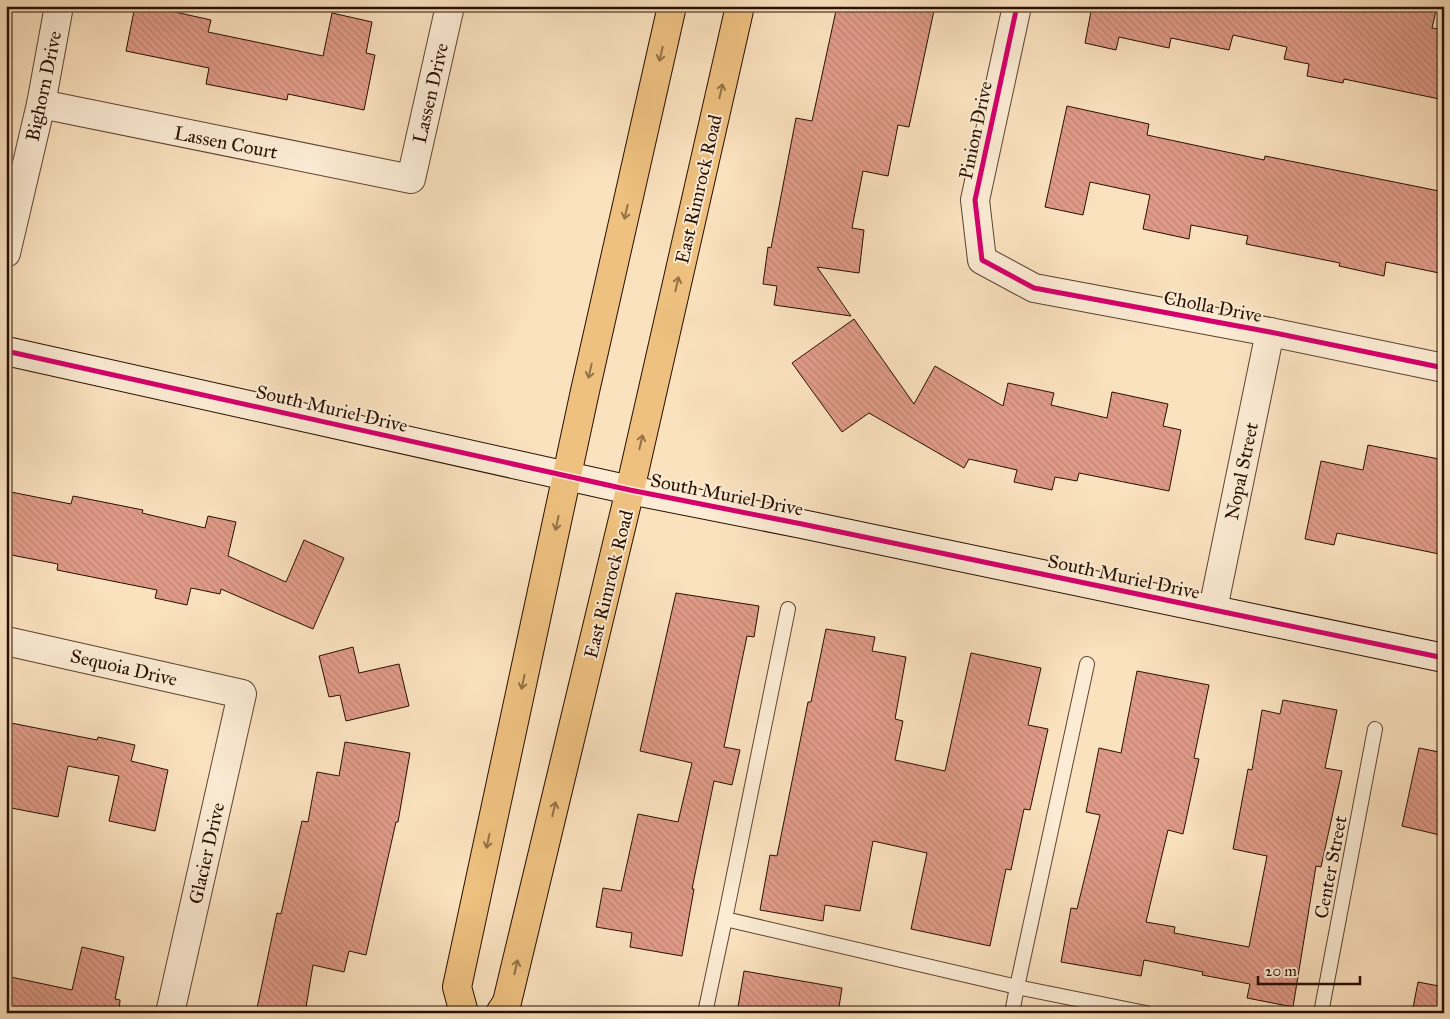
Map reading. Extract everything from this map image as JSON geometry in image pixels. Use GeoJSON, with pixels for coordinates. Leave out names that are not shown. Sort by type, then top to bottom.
{"type":"FeatureCollection","features":[{"type":"Feature","properties":{"kind":"main road"},"geometry":{"type":"LineString","coordinates":[[464,1013],[457,987],[567,476],[672,6]]}},
{"type":"Feature","properties":{"kind":"main road","name":"East Rimrock Road"},"geometry":{"type":"LineString","coordinates":[[500,1013],[508,1002],[630,490],[740,6]]}},
{"type":"Feature","properties":{"kind":"street","name":"Bighorn Drive"},"geometry":{"type":"LineString","coordinates":[[6,253],[41,104],[59,6]]}},
{"type":"Feature","properties":{"kind":"street","name":"Lassen Drive"},"geometry":{"type":"LineString","coordinates":[[411,179],[450,6]]}},
{"type":"Feature","properties":{"kind":"street","name":"Pinion Drive"},"geometry":{"type":"LineString","coordinates":[[982,260],[975,200],[1017,6]]}},
{"type":"Feature","properties":{"kind":"street","name":"Lassen Court"},"geometry":{"type":"LineString","coordinates":[[41,104],[411,179]]}},
{"type":"Feature","properties":{"kind":"street","name":"Cholla Drive"},"geometry":{"type":"LineString","coordinates":[[982,260],[1034,288],[1270,332],[1444,368]]}},
{"type":"Feature","properties":{"kind":"street","name":"Nopal Street"},"geometry":{"type":"LineString","coordinates":[[1213,609],[1270,332]]}},
{"type":"Feature","properties":{"kind":"street","name":"South Muriel Drive"},"geometry":{"type":"LineString","coordinates":[[6,350],[630,490],[1444,658]]}},
{"type":"Feature","properties":{"kind":"street","name":"Sequoia Drive"},"geometry":{"type":"LineString","coordinates":[[6,641],[242,694]]}},
{"type":"Feature","properties":{"kind":"street","name":"Glacier Drive"},"geometry":{"type":"LineString","coordinates":[[170,1013],[242,694]]}},
{"type":"Feature","properties":{"kind":"lane"},"geometry":{"type":"LineString","coordinates":[[705,1013],[788,609]]}},
{"type":"Feature","properties":{"kind":"lane"},"geometry":{"type":"LineString","coordinates":[[1012,1013],[1087,664]]}},
{"type":"Feature","properties":{"kind":"lane","name":"Center Street"},"geometry":{"type":"LineString","coordinates":[[1321,1013],[1375,729]]}},
{"type":"Feature","properties":{"kind":"lane"},"geometry":{"type":"LineString","coordinates":[[725,920],[1017,987],[1146,1013]]}},
{"type":"Feature","properties":{"kind":"building"},"geometry":{"type":"Polygon","coordinates":[[[135,6],[148,6],[211,20],[208,32],[323,56],[332,13],[372,22],[366,53],[375,55],[364,110],[288,94],[287,100],[206,84],[209,68],[126,51],[135,6]]]}},
{"type":"Feature","properties":{"kind":"building"},"geometry":{"type":"Polygon","coordinates":[[[837,6],[935,6],[909,127],[898,125],[888,176],[863,171],[852,228],[864,230],[859,273],[817,267],[851,316],[774,305],[777,286],[763,284],[768,247],[771,248],[796,118],[812,121],[837,6]]]}},
{"type":"Feature","properties":{"kind":"building"},"geometry":{"type":"Polygon","coordinates":[[[1092,6],[1437,6],[1432,28],[1444,30],[1444,100],[1344,79],[1343,83],[1307,76],[1309,64],[1284,59],[1287,47],[1233,35],[1229,50],[1171,38],[1169,48],[1119,37],[1116,50],[1085,43],[1092,6]]]}},
{"type":"Feature","properties":{"kind":"building"},"geometry":{"type":"Polygon","coordinates":[[[1067,106],[1149,124],[1147,135],[1264,160],[1265,156],[1444,192],[1444,274],[1386,262],[1384,276],[1339,266],[1340,263],[1246,244],[1248,236],[1191,225],[1189,239],[1143,229],[1150,195],[1090,182],[1083,215],[1045,207],[1067,106]]]}},
{"type":"Feature","properties":{"kind":"building"},"geometry":{"type":"Polygon","coordinates":[[[854,319],[914,404],[935,366],[1003,406],[1008,383],[1054,393],[1051,405],[1107,418],[1112,392],[1168,404],[1163,426],[1181,430],[1169,491],[1079,473],[1077,481],[1055,477],[1052,490],[1014,482],[1017,470],[969,459],[964,468],[869,413],[842,432],[792,363],[854,319]]]}},
{"type":"Feature","properties":{"kind":"building"},"geometry":{"type":"Polygon","coordinates":[[[1368,445],[1444,460],[1444,555],[1337,533],[1334,545],[1305,539],[1321,461],[1363,470],[1368,445]]]}},
{"type":"Feature","properties":{"kind":"building"},"geometry":{"type":"Polygon","coordinates":[[[6,491],[71,504],[73,496],[143,510],[142,513],[205,528],[208,516],[236,522],[228,556],[286,582],[304,540],[344,558],[313,629],[221,589],[220,594],[191,588],[187,605],[155,598],[157,590],[57,570],[58,564],[6,554],[6,491]]]}},
{"type":"Feature","properties":{"kind":"building"},"geometry":{"type":"Polygon","coordinates":[[[676,593],[759,606],[754,637],[747,636],[724,747],[740,750],[732,785],[714,781],[692,889],[694,889],[682,956],[630,947],[632,933],[596,927],[603,888],[621,891],[638,814],[678,822],[692,763],[640,751],[676,593]]]}},
{"type":"Feature","properties":{"kind":"building"},"geometry":{"type":"Polygon","coordinates":[[[826,629],[875,637],[872,651],[906,657],[895,719],[903,721],[895,760],[945,771],[971,653],[1041,668],[1028,725],[1048,729],[1030,810],[1024,809],[1011,870],[1006,869],[990,946],[911,929],[927,853],[873,841],[860,911],[825,905],[823,921],[760,910],[770,855],[777,856],[808,702],[811,702],[826,629]]]}},
{"type":"Feature","properties":{"kind":"building"},"geometry":{"type":"Polygon","coordinates":[[[353,647],[359,673],[399,664],[409,706],[346,721],[340,695],[329,697],[319,656],[353,647]]]}},
{"type":"Feature","properties":{"kind":"building"},"geometry":{"type":"Polygon","coordinates":[[[1137,671],[1209,685],[1194,758],[1199,759],[1183,834],[1168,830],[1146,922],[1175,927],[1174,933],[1249,947],[1267,856],[1233,849],[1248,769],[1252,770],[1262,710],[1280,714],[1283,700],[1337,710],[1325,768],[1342,771],[1321,867],[1316,866],[1293,1007],[1247,998],[1250,984],[1202,975],[1203,972],[1144,960],[1141,976],[1061,962],[1071,908],[1077,909],[1100,815],[1086,812],[1099,748],[1121,753],[1137,671]]]}},
{"type":"Feature","properties":{"kind":"building"},"geometry":{"type":"Polygon","coordinates":[[[6,722],[97,740],[98,737],[135,745],[131,761],[168,770],[155,831],[109,821],[119,776],[68,766],[58,817],[6,807],[6,722]]]}},
{"type":"Feature","properties":{"kind":"building"},"geometry":{"type":"Polygon","coordinates":[[[345,742],[410,753],[398,822],[396,822],[366,955],[349,951],[344,972],[313,965],[305,1013],[256,1013],[277,913],[281,914],[302,821],[308,822],[317,772],[339,776],[345,742]]]}},
{"type":"Feature","properties":{"kind":"building"},"geometry":{"type":"Polygon","coordinates":[[[1419,748],[1444,753],[1444,836],[1402,826],[1419,748]]]}},
{"type":"Feature","properties":{"kind":"building"},"geometry":{"type":"Polygon","coordinates":[[[82,947],[124,957],[115,999],[120,1000],[119,1013],[30,1013],[6,1008],[6,976],[72,990],[82,947]]]}},
{"type":"Feature","properties":{"kind":"building"},"geometry":{"type":"Polygon","coordinates":[[[744,971],[842,988],[838,1013],[737,1013],[744,971]]]}},
{"type":"Feature","properties":{"kind":"building"},"geometry":{"type":"Polygon","coordinates":[[[1418,982],[1444,987],[1444,1013],[1412,1013],[1418,982]]]}},
{"type":"Feature","properties":{"kind":"cycle path"},"geometry":{"type":"LineString","coordinates":[[1017,6],[975,200],[982,260],[1034,288],[1270,332],[1444,368]]}},
{"type":"Feature","properties":{"kind":"cycle path"},"geometry":{"type":"LineString","coordinates":[[6,351],[630,490],[1444,658]]}}]}
